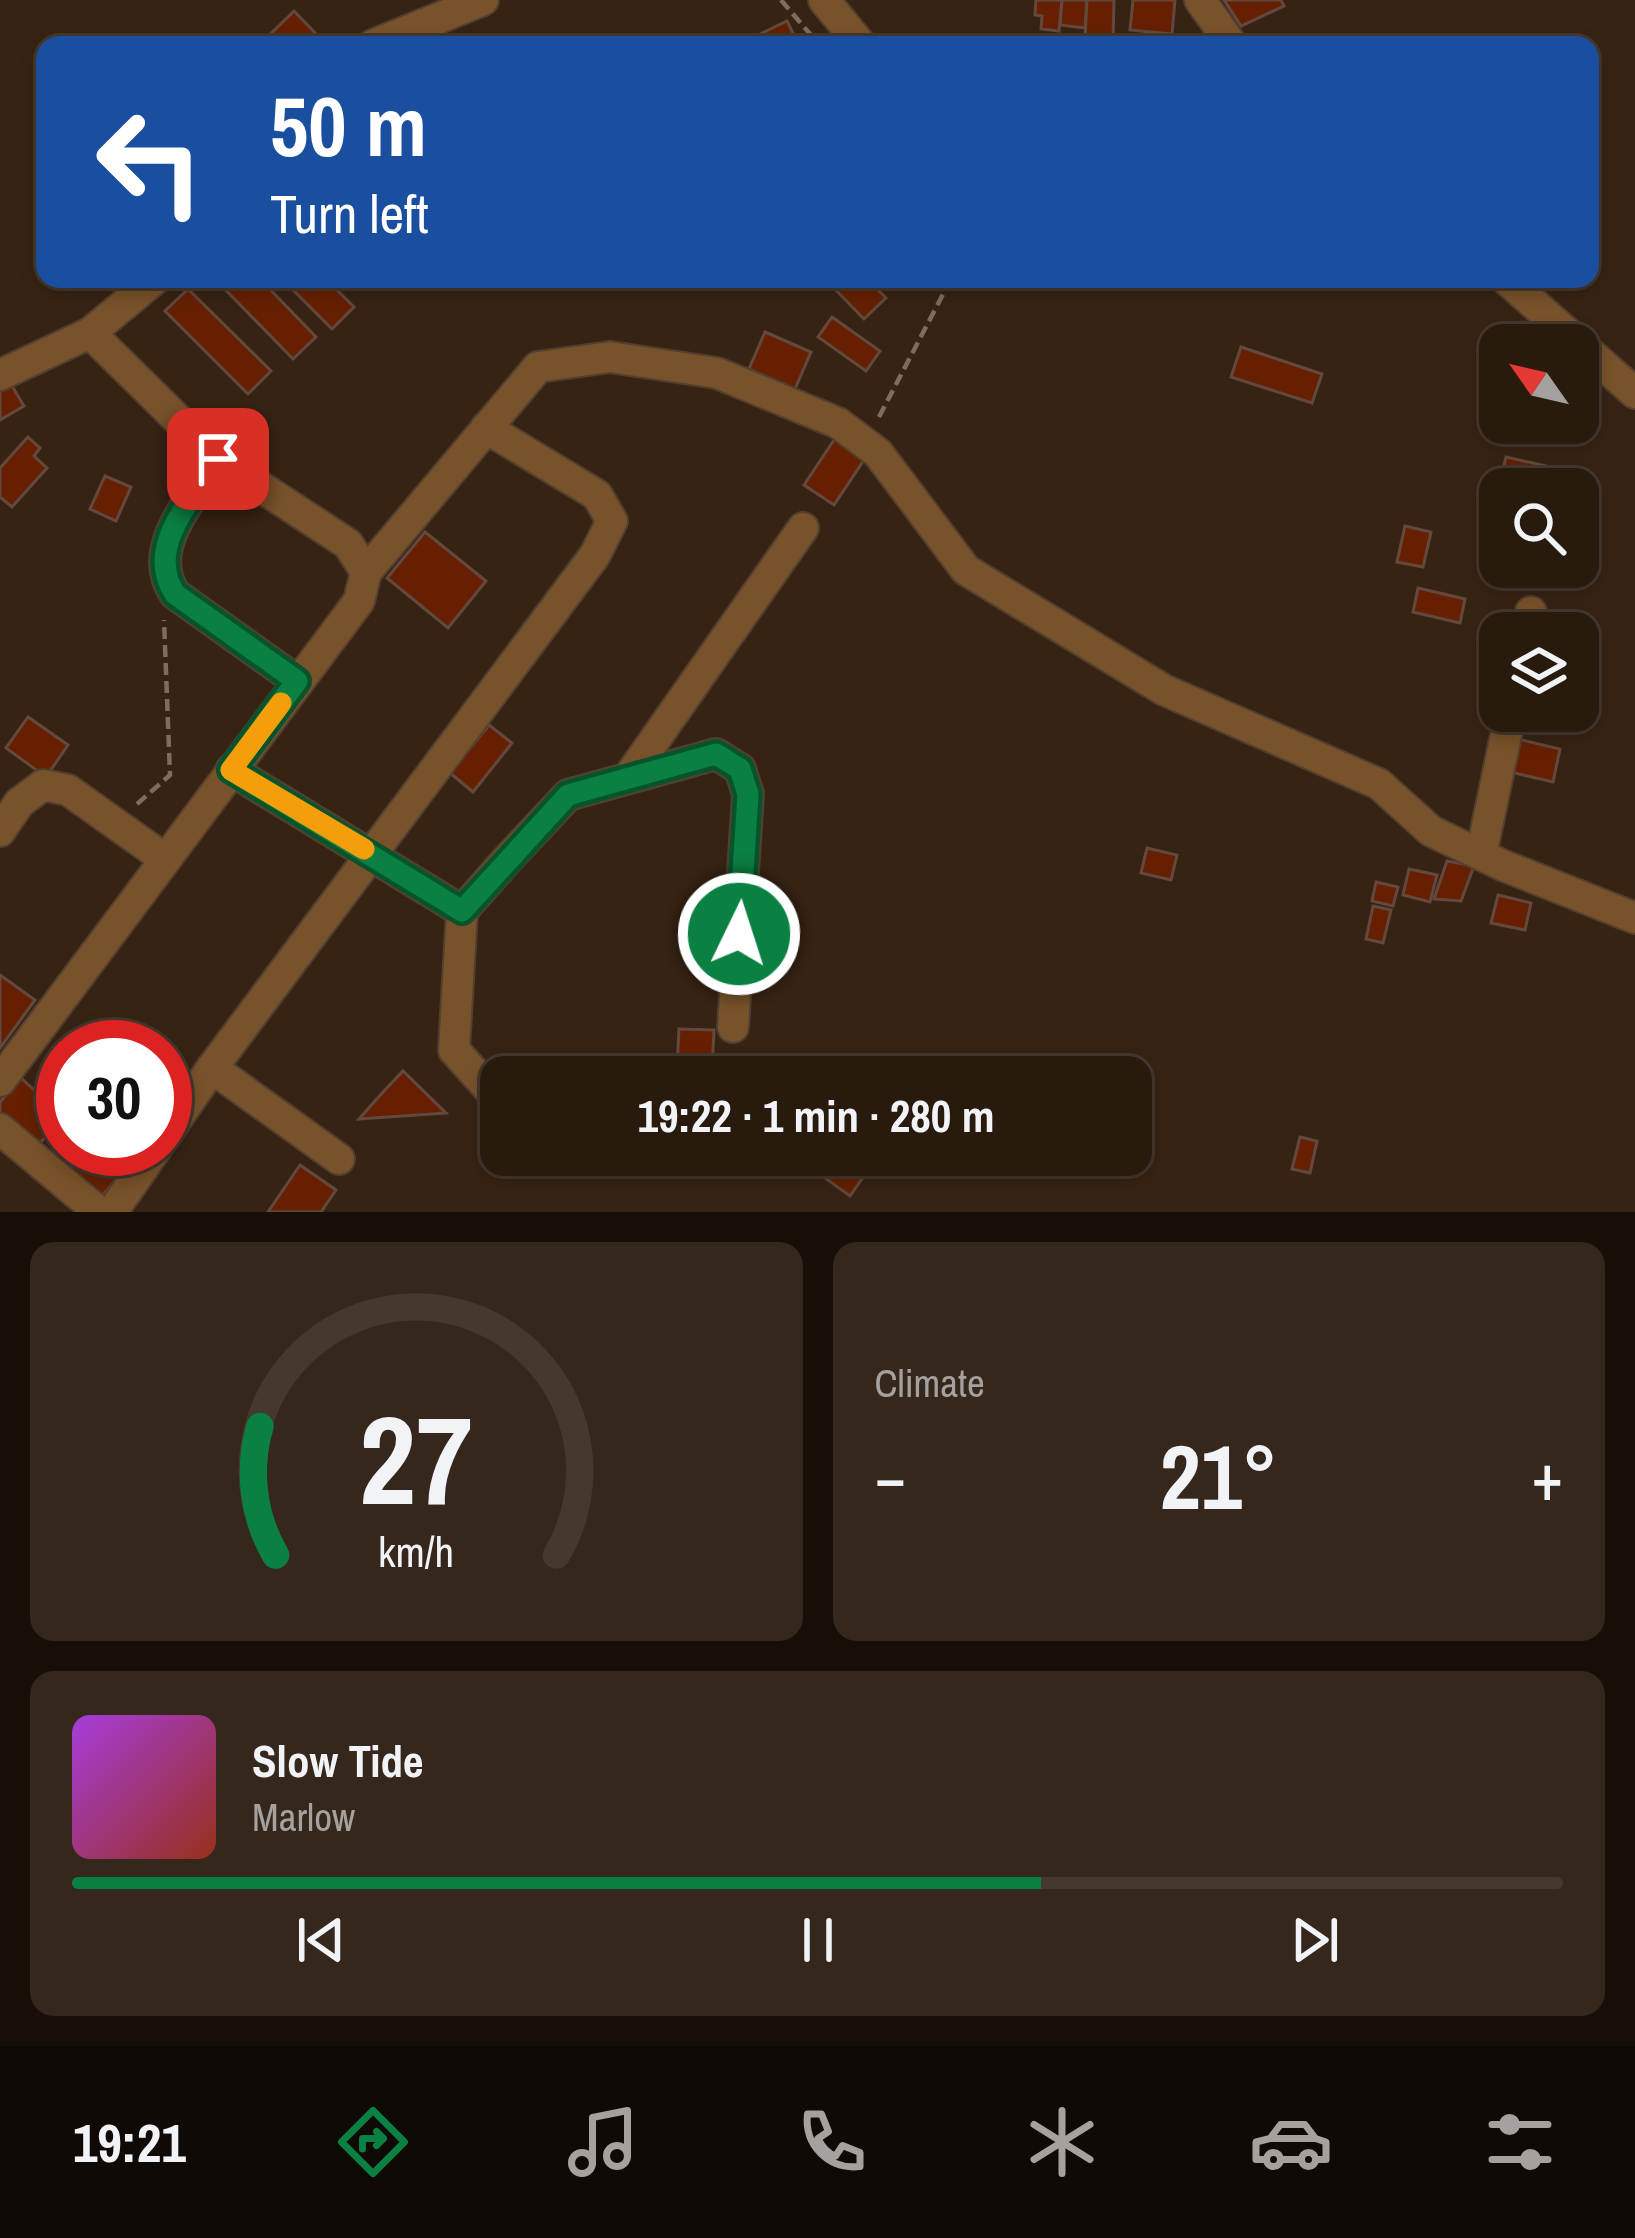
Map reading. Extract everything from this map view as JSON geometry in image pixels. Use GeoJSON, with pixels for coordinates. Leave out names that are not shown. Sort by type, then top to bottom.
{"type":"FeatureCollection","features":[{"type":"Feature","properties":{"kind":"street"},"geometry":{"type":"LineString","coordinates":[[395,36],[483,0]]}},
{"type":"Feature","properties":{"kind":"street"},"geometry":{"type":"LineString","coordinates":[[824,0],[854,36]]}},
{"type":"Feature","properties":{"kind":"street"},"geometry":{"type":"LineString","coordinates":[[1200,0],[1226,36]]}},
{"type":"Feature","properties":{"kind":"street"},"geometry":{"type":"LineString","coordinates":[[0,375],[90,333],[144,288]]}},
{"type":"Feature","properties":{"kind":"street"},"geometry":{"type":"LineString","coordinates":[[1516,288],[1635,393]]}},
{"type":"Feature","properties":{"kind":"street"},"geometry":{"type":"LineString","coordinates":[[90,333],[218,459],[348,544],[366,572]]}},
{"type":"Feature","properties":{"kind":"street"},"geometry":{"type":"LineString","coordinates":[[0,1081],[358,602],[366,572],[486,428],[538,367],[610,357],[717,373],[838,423],[878,453],[966,570],[1164,690],[1379,784],[1431,831],[1635,918]]}},
{"type":"Feature","properties":{"kind":"street"},"geometry":{"type":"LineString","coordinates":[[192,1097],[595,555],[612,521],[597,495],[486,428]]}},
{"type":"Feature","properties":{"kind":"street"},"geometry":{"type":"LineString","coordinates":[[218,459],[166,542],[165,579],[175,594],[297,681]]}},
{"type":"Feature","properties":{"kind":"street"},"geometry":{"type":"LineString","coordinates":[[628,778],[803,528]]}},
{"type":"Feature","properties":{"kind":"street"},"geometry":{"type":"LineString","coordinates":[[1481,855],[1507,732]]}},
{"type":"Feature","properties":{"kind":"street"},"geometry":{"type":"LineString","coordinates":[[480,1078],[454,1050],[462,911],[568,795],[716,754],[740,769],[748,794],[733,1027]]}},
{"type":"Feature","properties":{"kind":"street"},"geometry":{"type":"LineString","coordinates":[[231,770],[462,911]]}},
{"type":"Feature","properties":{"kind":"street"},"geometry":{"type":"LineString","coordinates":[[0,831],[19,803],[43,785],[68,790],[165,859]]}},
{"type":"Feature","properties":{"kind":"street"},"geometry":{"type":"LineString","coordinates":[[212,1068],[339,1159]]}},
{"type":"Feature","properties":{"kind":"street"},"geometry":{"type":"LineString","coordinates":[[0,1129],[99,1212]]}},
{"type":"Feature","properties":{"kind":"street"},"geometry":{"type":"LineString","coordinates":[[112,1212],[137,1176]]}},
{"type":"Feature","properties":{"kind":"path"},"geometry":{"type":"LineString","coordinates":[[781,0],[812,36]]}},
{"type":"Feature","properties":{"kind":"path"},"geometry":{"type":"LineString","coordinates":[[864,443],[946,288]]}},
{"type":"Feature","properties":{"kind":"path"},"geometry":{"type":"LineString","coordinates":[[116,824],[170,775],[164,616]]}},
{"type":"Feature","properties":{"kind":"building"},"geometry":{"type":"Polygon","coordinates":[[[1036,0],[1062,0],[1059,31],[1041,29],[1036,0]]]}},
{"type":"Feature","properties":{"kind":"building"},"geometry":{"type":"Polygon","coordinates":[[[1062,0],[1087,0],[1085,28],[1060,25],[1062,0]]]}},
{"type":"Feature","properties":{"kind":"building"},"geometry":{"type":"Polygon","coordinates":[[[1087,0],[1114,0],[1113,36],[1085,36],[1087,0]]]}},
{"type":"Feature","properties":{"kind":"building"},"geometry":{"type":"Polygon","coordinates":[[[1133,0],[1175,0],[1172,34],[1130,30],[1133,0]]]}},
{"type":"Feature","properties":{"kind":"building"},"geometry":{"type":"Polygon","coordinates":[[[1224,0],[1281,0],[1284,6],[1241,26],[1224,0]]]}},
{"type":"Feature","properties":{"kind":"building"},"geometry":{"type":"Polygon","coordinates":[[[294,11],[318,36],[268,36],[294,11]]]}},
{"type":"Feature","properties":{"kind":"building"},"geometry":{"type":"Polygon","coordinates":[[[787,21],[794,36],[756,36],[787,21]]]}},
{"type":"Feature","properties":{"kind":"building"},"geometry":{"type":"Polygon","coordinates":[[[224,288],[269,288],[316,337],[293,359],[224,288]]]}},
{"type":"Feature","properties":{"kind":"building"},"geometry":{"type":"Polygon","coordinates":[[[291,288],[335,288],[354,307],[332,329],[291,288]]]}},
{"type":"Feature","properties":{"kind":"building"},"geometry":{"type":"Polygon","coordinates":[[[834,288],[876,288],[886,298],[864,319],[834,288]]]}},
{"type":"Feature","properties":{"kind":"building"},"geometry":{"type":"Polygon","coordinates":[[[188,289],[271,371],[248,394],[165,311],[188,289]]]}},
{"type":"Feature","properties":{"kind":"building"},"geometry":{"type":"Polygon","coordinates":[[[832,317],[880,351],[866,371],[818,337],[832,317]]]}},
{"type":"Feature","properties":{"kind":"building"},"geometry":{"type":"Polygon","coordinates":[[[765,332],[811,352],[795,389],[749,369],[765,332]]]}},
{"type":"Feature","properties":{"kind":"building"},"geometry":{"type":"Polygon","coordinates":[[[1241,347],[1322,374],[1312,403],[1231,377],[1241,347]]]}},
{"type":"Feature","properties":{"kind":"building"},"geometry":{"type":"Polygon","coordinates":[[[6,376],[24,406],[0,420],[0,379],[6,376]]]}},
{"type":"Feature","properties":{"kind":"building"},"geometry":{"type":"Polygon","coordinates":[[[28,437],[40,448],[34,456],[47,468],[12,507],[0,497],[0,468],[28,437]]]}},
{"type":"Feature","properties":{"kind":"building"},"geometry":{"type":"Polygon","coordinates":[[[836,437],[866,457],[834,505],[804,485],[836,437]]]}},
{"type":"Feature","properties":{"kind":"building"},"geometry":{"type":"Polygon","coordinates":[[[1506,457],[1555,468],[1503,468],[1506,457]]]}},
{"type":"Feature","properties":{"kind":"building"},"geometry":{"type":"Polygon","coordinates":[[[105,476],[131,487],[116,521],[90,509],[105,476]]]}},
{"type":"Feature","properties":{"kind":"building"},"geometry":{"type":"Polygon","coordinates":[[[1405,526],[1431,532],[1423,567],[1397,562],[1405,526]]]}},
{"type":"Feature","properties":{"kind":"building"},"geometry":{"type":"Polygon","coordinates":[[[425,532],[486,581],[448,628],[387,578],[425,532]]]}},
{"type":"Feature","properties":{"kind":"building"},"geometry":{"type":"Polygon","coordinates":[[[1418,588],[1465,599],[1460,623],[1413,612],[1418,588]]]}},
{"type":"Feature","properties":{"kind":"building"},"geometry":{"type":"Polygon","coordinates":[[[28,717],[68,745],[46,777],[6,748],[28,717]]]}},
{"type":"Feature","properties":{"kind":"building"},"geometry":{"type":"Polygon","coordinates":[[[489,725],[512,743],[473,792],[450,773],[489,725]]]}},
{"type":"Feature","properties":{"kind":"building"},"geometry":{"type":"Polygon","coordinates":[[[1518,739],[1560,749],[1553,782],[1510,772],[1518,739]]]}},
{"type":"Feature","properties":{"kind":"building"},"geometry":{"type":"Polygon","coordinates":[[[1147,848],[1177,855],[1171,880],[1141,873],[1147,848]]]}},
{"type":"Feature","properties":{"kind":"building"},"geometry":{"type":"Polygon","coordinates":[[[1447,861],[1474,866],[1461,901],[1434,899],[1447,861]]]}},
{"type":"Feature","properties":{"kind":"building"},"geometry":{"type":"Polygon","coordinates":[[[1409,869],[1437,875],[1430,902],[1403,895],[1409,869]]]}},
{"type":"Feature","properties":{"kind":"building"},"geometry":{"type":"Polygon","coordinates":[[[1376,882],[1398,887],[1393,906],[1372,901],[1376,882]]]}},
{"type":"Feature","properties":{"kind":"building"},"geometry":{"type":"Polygon","coordinates":[[[1498,895],[1531,903],[1525,930],[1491,923],[1498,895]]]}},
{"type":"Feature","properties":{"kind":"building"},"geometry":{"type":"Polygon","coordinates":[[[1373,906],[1391,910],[1383,943],[1366,939],[1373,906]]]}},
{"type":"Feature","properties":{"kind":"building"},"geometry":{"type":"Polygon","coordinates":[[[0,975],[35,1000],[0,1048],[0,975]]]}},
{"type":"Feature","properties":{"kind":"building"},"geometry":{"type":"Polygon","coordinates":[[[679,1029],[714,1030],[713,1056],[678,1056],[679,1029]]]}},
{"type":"Feature","properties":{"kind":"building"},"geometry":{"type":"Polygon","coordinates":[[[403,1071],[446,1113],[359,1119],[383,1092],[403,1071]]]}},
{"type":"Feature","properties":{"kind":"building"},"geometry":{"type":"Polygon","coordinates":[[[21,1078],[36,1092],[36,1148],[0,1116],[0,1102],[21,1078]]]}},
{"type":"Feature","properties":{"kind":"building"},"geometry":{"type":"Polygon","coordinates":[[[1300,1137],[1317,1141],[1310,1173],[1292,1169],[1300,1137]]]}},
{"type":"Feature","properties":{"kind":"building"},"geometry":{"type":"Polygon","coordinates":[[[300,1165],[336,1190],[321,1212],[268,1212],[300,1165]]]}},
{"type":"Feature","properties":{"kind":"building"},"geometry":{"type":"Polygon","coordinates":[[[65,1176],[119,1176],[97,1202],[65,1176]]]}},
{"type":"Feature","properties":{"kind":"building"},"geometry":{"type":"Polygon","coordinates":[[[822,1176],[864,1176],[850,1196],[822,1176]]]}},
{"type":"Feature","properties":{"kind":"slow traffic"},"geometry":{"type":"LineString","coordinates":[[281,703],[231,770],[364,849]]}},
{"type":"Feature","properties":{"kind":"route"},"geometry":{"type":"LineString","coordinates":[[218,459],[166,542],[165,579],[175,594],[297,681],[231,770],[462,911],[568,795],[716,754],[740,769],[748,794],[739,934]]}}]}
